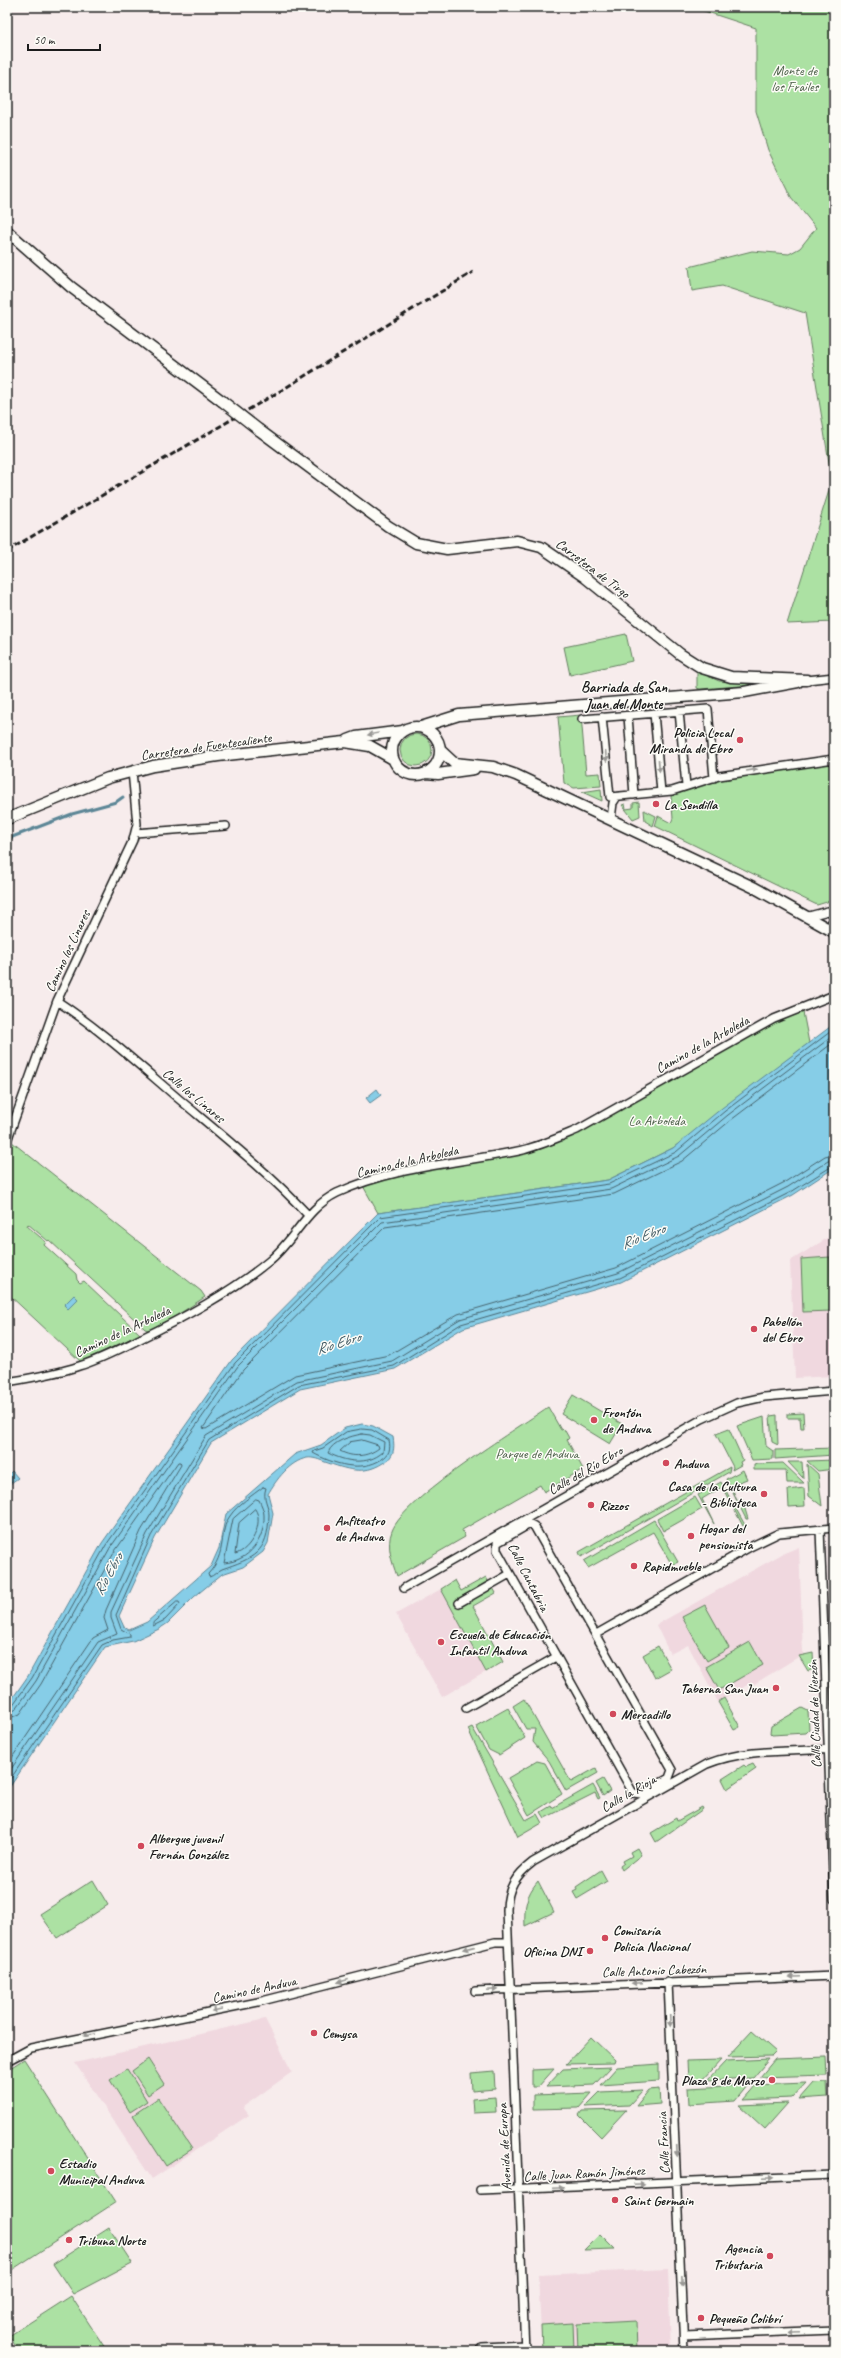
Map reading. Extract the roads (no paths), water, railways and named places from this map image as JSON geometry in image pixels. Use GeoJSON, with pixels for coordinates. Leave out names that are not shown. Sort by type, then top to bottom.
{"type":"FeatureCollection","features":[{"type":"Feature","properties":{"kind":"main road","name":"Carretera de Tirgo"},"geometry":{"type":"LineString","coordinates":[[7,230],[70,287],[388,526],[416,543],[447,549],[517,541],[541,547],[586,578],[680,654],[702,668],[731,677],[807,680]]}},
{"type":"Feature","properties":{"kind":"main road"},"geometry":{"type":"LineString","coordinates":[[421,727],[459,715],[744,692],[807,680]]}},
{"type":"Feature","properties":{"kind":"main road"},"geometry":{"type":"LineString","coordinates":[[438,740],[444,725],[459,715]]}},
{"type":"Feature","properties":{"kind":"main road"},"geometry":{"type":"LineString","coordinates":[[345,742],[356,737],[403,731],[415,726],[421,727],[434,734],[438,740],[441,751],[454,763],[484,766],[510,772],[612,814],[809,916],[831,930]]}},
{"type":"Feature","properties":{"kind":"main road"},"geometry":{"type":"LineString","coordinates":[[393,759],[393,743],[403,731]]}},
{"type":"Feature","properties":{"kind":"main road"},"geometry":{"type":"LineString","coordinates":[[345,742],[370,746],[393,759],[399,768],[410,774],[455,772],[484,766]]}},
{"type":"Feature","properties":{"kind":"main road","name":"Carretera de Fuentecaliente"},"geometry":{"type":"LineString","coordinates":[[7,819],[132,771],[176,761],[345,742]]}},
{"type":"Feature","properties":{"kind":"main road"},"geometry":{"type":"LineString","coordinates":[[426,773],[437,764],[441,751]]}},
{"type":"Feature","properties":{"kind":"street"},"geometry":{"type":"LineString","coordinates":[[807,680],[834,678]]}},
{"type":"Feature","properties":{"kind":"street"},"geometry":{"type":"LineString","coordinates":[[628,716],[636,711],[637,701]]}},
{"type":"Feature","properties":{"kind":"street"},"geometry":{"type":"LineString","coordinates":[[623,702],[623,709],[628,716],[634,795]]}},
{"type":"Feature","properties":{"kind":"street"},"geometry":{"type":"LineString","coordinates":[[582,719],[708,709],[714,778]]}},
{"type":"Feature","properties":{"kind":"street"},"geometry":{"type":"LineString","coordinates":[[679,711],[686,786]]}},
{"type":"Feature","properties":{"kind":"street"},"geometry":{"type":"LineString","coordinates":[[654,713],[661,792]]}},
{"type":"Feature","properties":{"kind":"street"},"geometry":{"type":"LineString","coordinates":[[602,717],[610,797],[661,792],[714,778],[834,759]]}},
{"type":"Feature","properties":{"kind":"street","name":"Camino los Linares"},"geometry":{"type":"LineString","coordinates":[[7,1141],[57,1001],[128,855],[136,834],[132,771]]}},
{"type":"Feature","properties":{"kind":"street"},"geometry":{"type":"LineString","coordinates":[[612,814],[617,797]]}},
{"type":"Feature","properties":{"kind":"street"},"geometry":{"type":"LineString","coordinates":[[136,834],[226,826]]}},
{"type":"Feature","properties":{"kind":"street"},"geometry":{"type":"LineString","coordinates":[[809,916],[828,912],[834,914]]}},
{"type":"Feature","properties":{"kind":"street"},"geometry":{"type":"LineString","coordinates":[[831,930],[834,918]]}},
{"type":"Feature","properties":{"kind":"street","name":"Camino de la Arboleda"},"geometry":{"type":"LineString","coordinates":[[7,1382],[65,1370],[91,1362],[170,1324],[225,1292],[265,1264],[282,1248],[308,1215],[335,1194],[362,1184],[409,1171],[525,1149],[556,1139],[578,1130],[774,1019],[834,995]]}},
{"type":"Feature","properties":{"kind":"street","name":"Calle los Linares"},"geometry":{"type":"LineString","coordinates":[[57,1001],[113,1043],[244,1154],[279,1185],[308,1215]]}},
{"type":"Feature","properties":{"kind":"street","name":"Calle del Río Ebro"},"geometry":{"type":"LineString","coordinates":[[404,1588],[699,1420],[737,1403],[789,1393],[834,1391]]}},
{"type":"Feature","properties":{"kind":"street"},"geometry":{"type":"LineString","coordinates":[[531,1515],[680,1778]]}},
{"type":"Feature","properties":{"kind":"street","name":"Calle Cantabria"},"geometry":{"type":"LineString","coordinates":[[530,1524],[534,1526],[672,1770],[669,1778],[641,1794],[633,1793],[497,1550],[497,1543],[530,1524]]}},
{"type":"Feature","properties":{"kind":"street"},"geometry":{"type":"LineString","coordinates":[[598,1633],[773,1536],[789,1531],[834,1528]]}},
{"type":"Feature","properties":{"kind":"street","name":"Calle Ciudad de Vierzón"},"geometry":{"type":"LineString","coordinates":[[820,1529],[831,1749],[834,1899]]}},
{"type":"Feature","properties":{"kind":"street","name":"Calle Cantabria"},"geometry":{"type":"LineString","coordinates":[[488,1540],[636,1803]]}},
{"type":"Feature","properties":{"kind":"street"},"geometry":{"type":"LineString","coordinates":[[459,1603],[508,1575]]}},
{"type":"Feature","properties":{"kind":"street"},"geometry":{"type":"LineString","coordinates":[[466,1708],[554,1658]]}},
{"type":"Feature","properties":{"kind":"street","name":"Calle la Rioja"},"geometry":{"type":"LineString","coordinates":[[508,1942],[507,1899],[518,1876],[533,1862],[706,1764],[733,1755],[831,1749]]}},
{"type":"Feature","properties":{"kind":"street","name":"Camino de Anduva"},"geometry":{"type":"LineString","coordinates":[[7,2061],[31,2048],[258,2002],[495,1942],[508,1942]]}},
{"type":"Feature","properties":{"kind":"street","name":"Avenida de Europa"},"geometry":{"type":"LineString","coordinates":[[508,1942],[525,2348]]}},
{"type":"Feature","properties":{"kind":"street","name":"Calle Antonio Cabezón"},"geometry":{"type":"LineString","coordinates":[[475,1991],[834,1976]]}},
{"type":"Feature","properties":{"kind":"street","name":"Calle Francia"},"geometry":{"type":"LineString","coordinates":[[668,1982],[678,2182],[684,2351]]}},
{"type":"Feature","properties":{"kind":"street","name":"Calle Juan Ramón Jiménez"},"geometry":{"type":"LineString","coordinates":[[480,2190],[519,2190],[834,2175]]}},
{"type":"Feature","properties":{"kind":"street"},"geometry":{"type":"LineString","coordinates":[[684,2336],[834,2330]]}},
{"type":"Feature","properties":{"kind":"street"},"geometry":{"type":"LineString","coordinates":[[482,2347],[525,2348]]}},
{"type":"Feature","properties":{"kind":"water","name":"Río Ebro"},"geometry":{"type":"Polygon","coordinates":[[[834,1024],[834,1168],[793,1195],[621,1282],[463,1328],[395,1369],[300,1389],[211,1443],[155,1538],[119,1616],[124,1627],[129,1630],[147,1622],[211,1566],[219,1548],[226,1514],[295,1454],[321,1445],[345,1428],[362,1424],[373,1426],[393,1437],[394,1445],[392,1455],[387,1461],[376,1467],[368,1469],[347,1469],[309,1458],[301,1460],[289,1467],[279,1477],[268,1494],[273,1513],[268,1543],[263,1552],[243,1567],[222,1574],[194,1597],[168,1623],[159,1629],[133,1641],[105,1647],[7,1791],[7,1706],[28,1676],[102,1543],[232,1360],[378,1213],[608,1180],[673,1148],[722,1108],[834,1024]]]}},
{"type":"Feature","properties":{"kind":"water"},"geometry":{"type":"Polygon","coordinates":[[[377,1089],[381,1095],[370,1103],[366,1098],[377,1089]]]}},
{"type":"Feature","properties":{"kind":"water"},"geometry":{"type":"Polygon","coordinates":[[[74,1295],[78,1299],[68,1309],[64,1305],[74,1295]]]}},
{"type":"Feature","properties":{"kind":"water"},"geometry":{"type":"Polygon","coordinates":[[[12,1471],[18,1478],[7,1486],[7,1476],[12,1471]]]}},
{"type":"Feature","properties":{"kind":"waterway"},"geometry":{"type":"LineString","coordinates":[[7,839],[72,814],[116,802],[123,797]]}},
{"type":"Feature","properties":{"kind":"railway"},"geometry":{"type":"LineString","coordinates":[[7,551],[282,390],[473,272]]}},
{"type":"Feature","properties":{"kind":"place","name":"Policia Local Miranda de Ebro"},"geometry":{"type":"Point","coordinates":[740,740]}},
{"type":"Feature","properties":{"kind":"place","name":"La Sendilla"},"geometry":{"type":"Point","coordinates":[656,804]}},
{"type":"Feature","properties":{"kind":"place","name":"Pabellón del Ebro"},"geometry":{"type":"Point","coordinates":[754,1329]}},
{"type":"Feature","properties":{"kind":"place","name":"Frontón de Anduva"},"geometry":{"type":"Point","coordinates":[594,1420]}},
{"type":"Feature","properties":{"kind":"place","name":"Anduva"},"geometry":{"type":"Point","coordinates":[666,1463]}},
{"type":"Feature","properties":{"kind":"place","name":"Casa de la Cultura - Biblioteca"},"geometry":{"type":"Point","coordinates":[764,1494]}},
{"type":"Feature","properties":{"kind":"place","name":"Rizzos"},"geometry":{"type":"Point","coordinates":[591,1505]}},
{"type":"Feature","properties":{"kind":"place","name":"Anfiteatro de Anduva"},"geometry":{"type":"Point","coordinates":[327,1528]}},
{"type":"Feature","properties":{"kind":"place","name":"Hogar del pensionista"},"geometry":{"type":"Point","coordinates":[691,1536]}},
{"type":"Feature","properties":{"kind":"place","name":"Rapidmueble"},"geometry":{"type":"Point","coordinates":[634,1566]}},
{"type":"Feature","properties":{"kind":"place","name":"Escuela de Educación Infantil Anduva"},"geometry":{"type":"Point","coordinates":[441,1642]}},
{"type":"Feature","properties":{"kind":"place","name":"Taberna San Juan"},"geometry":{"type":"Point","coordinates":[776,1688]}},
{"type":"Feature","properties":{"kind":"place","name":"Mercadillo"},"geometry":{"type":"Point","coordinates":[613,1714]}},
{"type":"Feature","properties":{"kind":"place","name":"Albergue juvenil Fernán González"},"geometry":{"type":"Point","coordinates":[141,1846]}},
{"type":"Feature","properties":{"kind":"place","name":"Comisaría Policía Nacional"},"geometry":{"type":"Point","coordinates":[605,1938]}},
{"type":"Feature","properties":{"kind":"place","name":"Oficina DNI"},"geometry":{"type":"Point","coordinates":[590,1951]}},
{"type":"Feature","properties":{"kind":"place","name":"Cemysa"},"geometry":{"type":"Point","coordinates":[314,2033]}},
{"type":"Feature","properties":{"kind":"place","name":"Plaza 8 de Marzo"},"geometry":{"type":"Point","coordinates":[772,2080]}},
{"type":"Feature","properties":{"kind":"place","name":"Estadio Municipal Anduva"},"geometry":{"type":"Point","coordinates":[51,2171]}},
{"type":"Feature","properties":{"kind":"place","name":"Saint Germain"},"geometry":{"type":"Point","coordinates":[615,2200]}},
{"type":"Feature","properties":{"kind":"place","name":"Tribuna Norte"},"geometry":{"type":"Point","coordinates":[69,2240]}},
{"type":"Feature","properties":{"kind":"place","name":"Agencia Tributaria"},"geometry":{"type":"Point","coordinates":[770,2256]}},
{"type":"Feature","properties":{"kind":"place","name":"Pequeño Colibrí"},"geometry":{"type":"Point","coordinates":[701,2318]}},
{"type":"Feature","properties":{"kind":"district","name":"Barriada de San Juan del Monte"},"geometry":{"type":"Point","coordinates":[624,696]}},
{"type":"Feature","properties":{"kind":"park label","name":"Monte de los Frailes"},"geometry":{"type":"Point","coordinates":[795,78]}},
{"type":"Feature","properties":{"kind":"park label","name":"La Arboleda"},"geometry":{"type":"Point","coordinates":[657,1120]}},
{"type":"Feature","properties":{"kind":"park label","name":"Parque de Anduva"},"geometry":{"type":"Point","coordinates":[537,1453]}}]}
